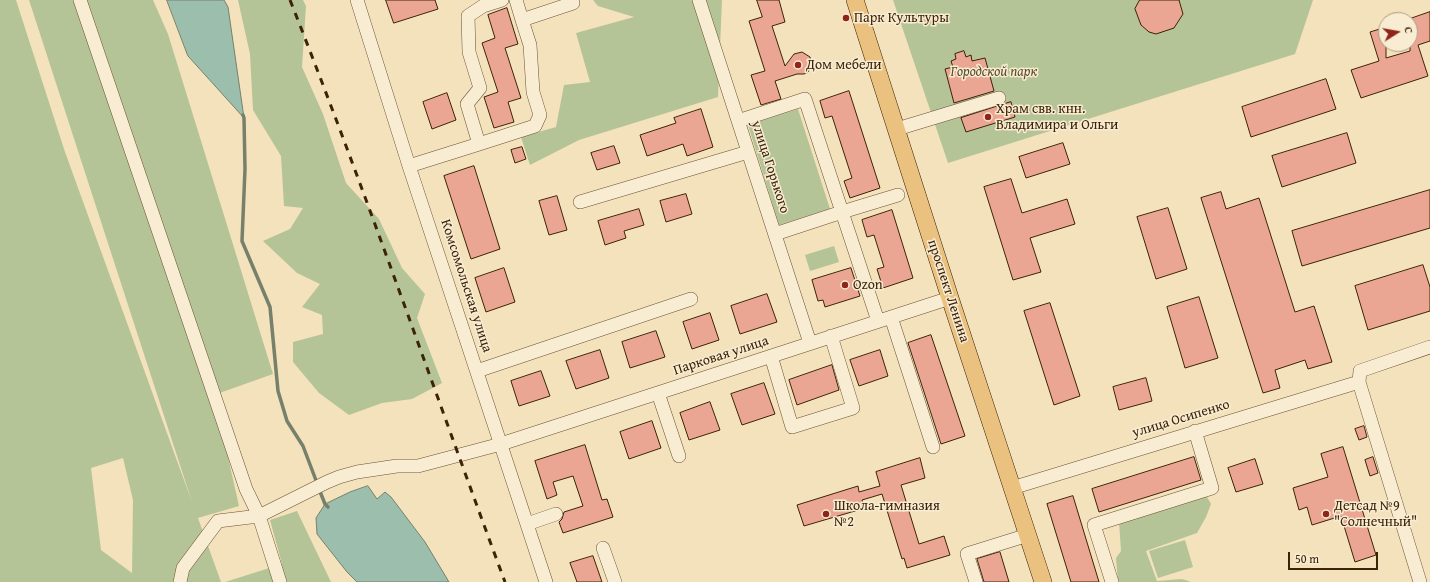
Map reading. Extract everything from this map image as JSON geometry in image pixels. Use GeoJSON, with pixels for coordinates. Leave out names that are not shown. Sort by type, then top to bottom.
{"type":"FeatureCollection","features":[{"type":"Feature","properties":{"kind":"main road","name":"проспект Ленина"},"geometry":{"type":"LineString","coordinates":[[855,0],[950,298],[1043,582]]}},
{"type":"Feature","properties":{"kind":"street"},"geometry":{"type":"LineString","coordinates":[[80,0],[246,489],[259,516],[280,582]]}},
{"type":"Feature","properties":{"kind":"street","name":"Комсомольская улица"},"geometry":{"type":"LineString","coordinates":[[357,0],[409,166],[546,582]]}},
{"type":"Feature","properties":{"kind":"street"},"geometry":{"type":"LineString","coordinates":[[479,144],[467,104],[480,88],[469,52],[468,16],[483,6],[502,0]]}},
{"type":"Feature","properties":{"kind":"street"},"geometry":{"type":"LineString","coordinates":[[409,166],[535,126],[540,115],[533,92],[530,45],[516,0]]}},
{"type":"Feature","properties":{"kind":"street","name":"улица Горького"},"geometry":{"type":"LineString","coordinates":[[699,0],[810,343]]}},
{"type":"Feature","properties":{"kind":"street"},"geometry":{"type":"LineString","coordinates":[[522,20],[576,1]]}},
{"type":"Feature","properties":{"kind":"street"},"geometry":{"type":"LineString","coordinates":[[897,130],[999,98]]}},
{"type":"Feature","properties":{"kind":"street"},"geometry":{"type":"LineString","coordinates":[[738,121],[805,99],[878,321]]}},
{"type":"Feature","properties":{"kind":"street"},"geometry":{"type":"LineString","coordinates":[[580,202],[748,152]]}},
{"type":"Feature","properties":{"kind":"street"},"geometry":{"type":"LineString","coordinates":[[775,234],[898,195]]}},
{"type":"Feature","properties":{"kind":"street","name":"Парковая улица"},"geometry":{"type":"LineString","coordinates":[[259,516],[321,485],[357,472],[398,466],[418,466],[501,444],[950,298]]}},
{"type":"Feature","properties":{"kind":"street"},"geometry":{"type":"LineString","coordinates":[[477,371],[691,299]]}},
{"type":"Feature","properties":{"kind":"street"},"geometry":{"type":"LineString","coordinates":[[891,317],[933,447]]}},
{"type":"Feature","properties":{"kind":"street"},"geometry":{"type":"LineString","coordinates":[[771,356],[792,427],[853,408],[832,336]]}},
{"type":"Feature","properties":{"kind":"street"},"geometry":{"type":"LineString","coordinates":[[1420,582],[1359,382],[1360,371],[1430,347]]}},
{"type":"Feature","properties":{"kind":"street","name":"улица Осипенко"},"geometry":{"type":"LineString","coordinates":[[1012,488],[1359,382]]}},
{"type":"Feature","properties":{"kind":"street"},"geometry":{"type":"LineString","coordinates":[[658,393],[679,456]]}},
{"type":"Feature","properties":{"kind":"street"},"geometry":{"type":"LineString","coordinates":[[1112,582],[1094,524],[1212,488],[1195,432]]}},
{"type":"Feature","properties":{"kind":"street"},"geometry":{"type":"LineString","coordinates":[[527,524],[556,514]]}},
{"type":"Feature","properties":{"kind":"street"},"geometry":{"type":"LineString","coordinates":[[180,582],[183,568],[218,521],[259,516]]}},
{"type":"Feature","properties":{"kind":"street"},"geometry":{"type":"LineString","coordinates":[[976,582],[968,554],[1028,535]]}},
{"type":"Feature","properties":{"kind":"street"},"geometry":{"type":"LineString","coordinates":[[603,548],[615,582]]}},
{"type":"Feature","properties":{"kind":"green space"},"geometry":{"type":"Polygon","coordinates":[[[0,0],[16,0],[65,152],[192,502],[29,0],[153,0],[168,34],[273,374],[214,395],[239,506],[198,518],[221,582],[0,582],[0,0]],[[123,458],[91,468],[101,550],[132,573],[133,500],[123,458]]]}},
{"type":"Feature","properties":{"kind":"green space"},"geometry":{"type":"Polygon","coordinates":[[[238,0],[303,0],[306,6],[302,67],[323,114],[346,183],[379,219],[402,268],[425,294],[417,318],[442,383],[412,399],[382,403],[349,415],[319,393],[293,362],[293,342],[323,334],[322,315],[302,307],[320,284],[297,273],[263,241],[290,229],[303,208],[284,206],[281,156],[253,110],[250,54],[238,0]]]}},
{"type":"Feature","properties":{"kind":"green space"},"geometry":{"type":"Polygon","coordinates":[[[593,0],[722,0],[718,97],[579,140],[530,165],[521,137],[556,127],[564,85],[590,82],[576,33],[634,17],[598,6],[593,0]]]}},
{"type":"Feature","properties":{"kind":"green space","name":"Городской парк"},"geometry":{"type":"Polygon","coordinates":[[[893,0],[1313,0],[1295,54],[948,163],[893,0]]]}},
{"type":"Feature","properties":{"kind":"green space"},"geometry":{"type":"Polygon","coordinates":[[[798,109],[830,209],[779,225],[748,125],[798,109]]]}},
{"type":"Feature","properties":{"kind":"green space"},"geometry":{"type":"Polygon","coordinates":[[[834,246],[839,262],[810,271],[805,255],[834,246]]]}},
{"type":"Feature","properties":{"kind":"green space"},"geometry":{"type":"Polygon","coordinates":[[[1203,495],[1207,497],[1211,504],[1197,533],[1146,551],[1157,581],[1182,579],[1191,582],[1118,582],[1116,558],[1121,551],[1119,521],[1203,495]]]}},
{"type":"Feature","properties":{"kind":"green space"},"geometry":{"type":"Polygon","coordinates":[[[297,511],[331,582],[225,582],[282,564],[270,520],[297,511]]]}},
{"type":"Feature","properties":{"kind":"green space"},"geometry":{"type":"Polygon","coordinates":[[[1185,540],[1193,567],[1158,578],[1149,551],[1185,540]]]}},
{"type":"Feature","properties":{"kind":"shaded area"},"geometry":{"type":"Polygon","coordinates":[[[167,0],[224,0],[228,7],[244,118],[188,56],[167,0]]]}},
{"type":"Feature","properties":{"kind":"shaded area"},"geometry":{"type":"Polygon","coordinates":[[[368,486],[377,499],[385,492],[391,497],[425,542],[449,582],[357,582],[347,572],[317,534],[316,518],[325,504],[350,492],[368,486]]]}},
{"type":"Feature","properties":{"kind":"building"},"geometry":{"type":"Polygon","coordinates":[[[386,0],[435,0],[438,9],[394,23],[386,0]]]}},
{"type":"Feature","properties":{"kind":"building"},"geometry":{"type":"Polygon","coordinates":[[[757,0],[779,0],[785,22],[772,26],[785,66],[794,54],[802,52],[810,57],[812,65],[808,72],[804,74],[797,74],[775,81],[781,99],[761,105],[751,75],[765,71],[749,21],[762,17],[757,0]]]}},
{"type":"Feature","properties":{"kind":"building"},"geometry":{"type":"Polygon","coordinates":[[[1140,0],[1179,0],[1183,14],[1174,28],[1156,34],[1149,32],[1141,25],[1135,9],[1140,0]]]}},
{"type":"Feature","properties":{"kind":"building"},"geometry":{"type":"Polygon","coordinates":[[[507,8],[518,44],[505,48],[521,98],[508,102],[514,122],[494,128],[484,97],[498,92],[482,43],[495,38],[488,15],[507,8]]]}},
{"type":"Feature","properties":{"kind":"building"},"geometry":{"type":"Polygon","coordinates":[[[1430,12],[1430,41],[1418,45],[1418,16],[1430,12]]]}},
{"type":"Feature","properties":{"kind":"building"},"geometry":{"type":"Polygon","coordinates":[[[1378,30],[1378,52],[1386,52],[1386,58],[1407,52],[1418,52],[1418,45],[1428,76],[1361,98],[1351,70],[1379,61],[1370,32],[1378,30]]]}},
{"type":"Feature","properties":{"kind":"building"},"geometry":{"type":"Polygon","coordinates":[[[964,51],[966,57],[971,55],[972,61],[985,58],[994,91],[954,103],[945,69],[953,67],[951,61],[956,59],[955,54],[964,51]]]}},
{"type":"Feature","properties":{"kind":"building"},"geometry":{"type":"Polygon","coordinates":[[[1326,79],[1336,109],[1251,137],[1242,107],[1326,79]]]}},
{"type":"Feature","properties":{"kind":"building"},"geometry":{"type":"Polygon","coordinates":[[[849,91],[880,188],[850,198],[844,181],[852,178],[832,116],[825,118],[820,101],[849,91]]]}},
{"type":"Feature","properties":{"kind":"building"},"geometry":{"type":"Polygon","coordinates":[[[447,93],[456,120],[432,129],[423,102],[447,93]]]}},
{"type":"Feature","properties":{"kind":"building","name":"Храм свв. кнн. Владимира и Ольги"},"geometry":{"type":"Polygon","coordinates":[[[1011,102],[1015,117],[966,132],[961,118],[1011,102]]]}},
{"type":"Feature","properties":{"kind":"building"},"geometry":{"type":"Polygon","coordinates":[[[701,109],[713,147],[687,156],[683,144],[647,156],[640,135],[676,123],[674,118],[701,109]]]}},
{"type":"Feature","properties":{"kind":"building"},"geometry":{"type":"Polygon","coordinates":[[[1347,133],[1356,163],[1282,187],[1272,156],[1347,133]]]}},
{"type":"Feature","properties":{"kind":"building"},"geometry":{"type":"Polygon","coordinates":[[[1063,143],[1070,164],[1026,178],[1019,157],[1063,143]]]}},
{"type":"Feature","properties":{"kind":"building"},"geometry":{"type":"Polygon","coordinates":[[[614,146],[620,163],[597,170],[591,153],[614,146]]]}},
{"type":"Feature","properties":{"kind":"building"},"geometry":{"type":"Polygon","coordinates":[[[522,147],[526,159],[515,163],[511,150],[522,147]]]}},
{"type":"Feature","properties":{"kind":"building"},"geometry":{"type":"Polygon","coordinates":[[[474,166],[500,249],[471,259],[444,176],[474,166]]]}},
{"type":"Feature","properties":{"kind":"building"},"geometry":{"type":"Polygon","coordinates":[[[1011,179],[1022,213],[1067,199],[1075,224],[1030,238],[1041,272],[1013,280],[984,187],[1011,179]]]}},
{"type":"Feature","properties":{"kind":"building"},"geometry":{"type":"Polygon","coordinates":[[[1430,190],[1430,228],[1302,266],[1292,231],[1430,190]]]}},
{"type":"Feature","properties":{"kind":"building"},"geometry":{"type":"Polygon","coordinates":[[[1221,192],[1226,209],[1259,198],[1295,312],[1314,306],[1332,362],[1308,369],[1305,360],[1275,370],[1280,388],[1263,393],[1201,198],[1221,192]]]}},
{"type":"Feature","properties":{"kind":"building"},"geometry":{"type":"Polygon","coordinates":[[[686,194],[692,214],[666,222],[660,201],[686,194]]]}},
{"type":"Feature","properties":{"kind":"building"},"geometry":{"type":"Polygon","coordinates":[[[557,196],[567,230],[549,235],[539,201],[557,196]]]}},
{"type":"Feature","properties":{"kind":"building"},"geometry":{"type":"Polygon","coordinates":[[[1168,208],[1187,269],[1156,279],[1137,217],[1168,208]]]}},
{"type":"Feature","properties":{"kind":"building"},"geometry":{"type":"Polygon","coordinates":[[[639,209],[644,225],[624,231],[626,238],[605,245],[598,221],[639,209]]]}},
{"type":"Feature","properties":{"kind":"building"},"geometry":{"type":"Polygon","coordinates":[[[892,210],[913,278],[883,288],[877,269],[884,267],[874,235],[867,237],[862,220],[892,210]]]}},
{"type":"Feature","properties":{"kind":"building"},"geometry":{"type":"Polygon","coordinates":[[[1423,265],[1430,287],[1430,311],[1368,330],[1355,286],[1423,265]]]}},
{"type":"Feature","properties":{"kind":"building"},"geometry":{"type":"Polygon","coordinates":[[[504,268],[515,302],[486,312],[475,278],[504,268]]]}},
{"type":"Feature","properties":{"kind":"building"},"geometry":{"type":"Polygon","coordinates":[[[851,268],[860,296],[825,307],[823,300],[818,301],[812,280],[851,268]]]}},
{"type":"Feature","properties":{"kind":"building"},"geometry":{"type":"Polygon","coordinates":[[[767,294],[777,322],[740,334],[731,306],[767,294]]]}},
{"type":"Feature","properties":{"kind":"building"},"geometry":{"type":"Polygon","coordinates":[[[1199,297],[1218,358],[1185,368],[1167,307],[1199,297]]]}},
{"type":"Feature","properties":{"kind":"building"},"geometry":{"type":"Polygon","coordinates":[[[1050,303],[1080,396],[1054,405],[1024,311],[1050,303]]]}},
{"type":"Feature","properties":{"kind":"building"},"geometry":{"type":"Polygon","coordinates":[[[710,313],[719,340],[692,349],[683,322],[710,313]]]}},
{"type":"Feature","properties":{"kind":"building"},"geometry":{"type":"Polygon","coordinates":[[[656,331],[665,357],[630,368],[622,342],[656,331]]]}},
{"type":"Feature","properties":{"kind":"building"},"geometry":{"type":"Polygon","coordinates":[[[931,335],[965,436],[941,444],[908,343],[931,335]]]}},
{"type":"Feature","properties":{"kind":"building"},"geometry":{"type":"Polygon","coordinates":[[[600,350],[609,378],[576,389],[566,361],[600,350]]]}},
{"type":"Feature","properties":{"kind":"building"},"geometry":{"type":"Polygon","coordinates":[[[880,350],[888,376],[859,386],[850,360],[880,350]]]}},
{"type":"Feature","properties":{"kind":"building"},"geometry":{"type":"Polygon","coordinates":[[[832,365],[839,390],[797,405],[789,380],[832,365]]]}},
{"type":"Feature","properties":{"kind":"building"},"geometry":{"type":"Polygon","coordinates":[[[541,371],[550,396],[519,406],[511,381],[541,371]]]}},
{"type":"Feature","properties":{"kind":"building"},"geometry":{"type":"Polygon","coordinates":[[[1146,378],[1152,401],[1119,410],[1113,387],[1146,378]]]}},
{"type":"Feature","properties":{"kind":"building"},"geometry":{"type":"Polygon","coordinates":[[[764,383],[775,414],[742,425],[731,394],[764,383]]]}},
{"type":"Feature","properties":{"kind":"building"},"geometry":{"type":"Polygon","coordinates":[[[710,402],[720,430],[689,440],[680,413],[710,402]]]}},
{"type":"Feature","properties":{"kind":"building"},"geometry":{"type":"Polygon","coordinates":[[[652,421],[661,448],[629,459],[620,432],[652,421]]]}},
{"type":"Feature","properties":{"kind":"building"},"geometry":{"type":"Polygon","coordinates":[[[1364,426],[1367,437],[1359,440],[1355,429],[1364,426]]]}},
{"type":"Feature","properties":{"kind":"building"},"geometry":{"type":"Polygon","coordinates":[[[585,445],[602,500],[607,499],[613,517],[563,533],[559,522],[562,519],[564,512],[583,506],[573,476],[553,482],[557,495],[547,499],[535,461],[585,445]]]}},
{"type":"Feature","properties":{"kind":"building"},"geometry":{"type":"Polygon","coordinates":[[[1343,447],[1376,555],[1355,562],[1341,516],[1312,525],[1307,507],[1299,510],[1293,488],[1328,477],[1321,454],[1343,447]]]}},
{"type":"Feature","properties":{"kind":"building"},"geometry":{"type":"Polygon","coordinates":[[[1194,457],[1201,480],[1099,512],[1092,489],[1194,457]]]}},
{"type":"Feature","properties":{"kind":"building"},"geometry":{"type":"Polygon","coordinates":[[[1373,457],[1378,473],[1370,476],[1365,460],[1373,457]]]}},
{"type":"Feature","properties":{"kind":"building"},"geometry":{"type":"Polygon","coordinates":[[[920,458],[925,478],[901,485],[919,544],[944,536],[950,555],[907,568],[904,558],[902,559],[882,494],[862,500],[865,508],[804,526],[797,505],[858,486],[859,492],[880,486],[876,472],[920,458]]]}},
{"type":"Feature","properties":{"kind":"building"},"geometry":{"type":"Polygon","coordinates":[[[1255,459],[1263,484],[1236,492],[1228,468],[1255,459]]]}},
{"type":"Feature","properties":{"kind":"building"},"geometry":{"type":"Polygon","coordinates":[[[1073,496],[1099,582],[1071,582],[1047,504],[1073,496]]]}},
{"type":"Feature","properties":{"kind":"building"},"geometry":{"type":"Polygon","coordinates":[[[1000,552],[1009,582],[984,582],[977,559],[1000,552]]]}},
{"type":"Feature","properties":{"kind":"building"},"geometry":{"type":"Polygon","coordinates":[[[593,556],[602,582],[577,582],[570,563],[593,556]]]}},
{"type":"Feature","properties":{"kind":"waterway"},"geometry":{"type":"LineString","coordinates":[[243,115],[245,169],[242,241],[270,307],[278,391],[287,421],[303,446],[317,483]]}},
{"type":"Feature","properties":{"kind":"waterway"},"geometry":{"type":"LineString","coordinates":[[319,489],[325,504],[328,507]]}},
{"type":"Feature","properties":{"kind":"railway"},"geometry":{"type":"LineString","coordinates":[[290,0],[372,217],[505,582]]}},
{"type":"Feature","properties":{"kind":"place","name":"Парк Культуры"},"geometry":{"type":"Point","coordinates":[846,18]}},
{"type":"Feature","properties":{"kind":"place","name":"Дом мебели"},"geometry":{"type":"Point","coordinates":[798,65]}},
{"type":"Feature","properties":{"kind":"place","name":"Храм свв. кнн. Владимира и Ольги"},"geometry":{"type":"Point","coordinates":[988,117]}},
{"type":"Feature","properties":{"kind":"place","name":"Ozon"},"geometry":{"type":"Point","coordinates":[845,285]}},
{"type":"Feature","properties":{"kind":"place","name":"Школа-гимназия №2"},"geometry":{"type":"Point","coordinates":[826,514]}},
{"type":"Feature","properties":{"kind":"place","name":"Детсад №9 \"Солнечный\""},"geometry":{"type":"Point","coordinates":[1326,514]}}]}
